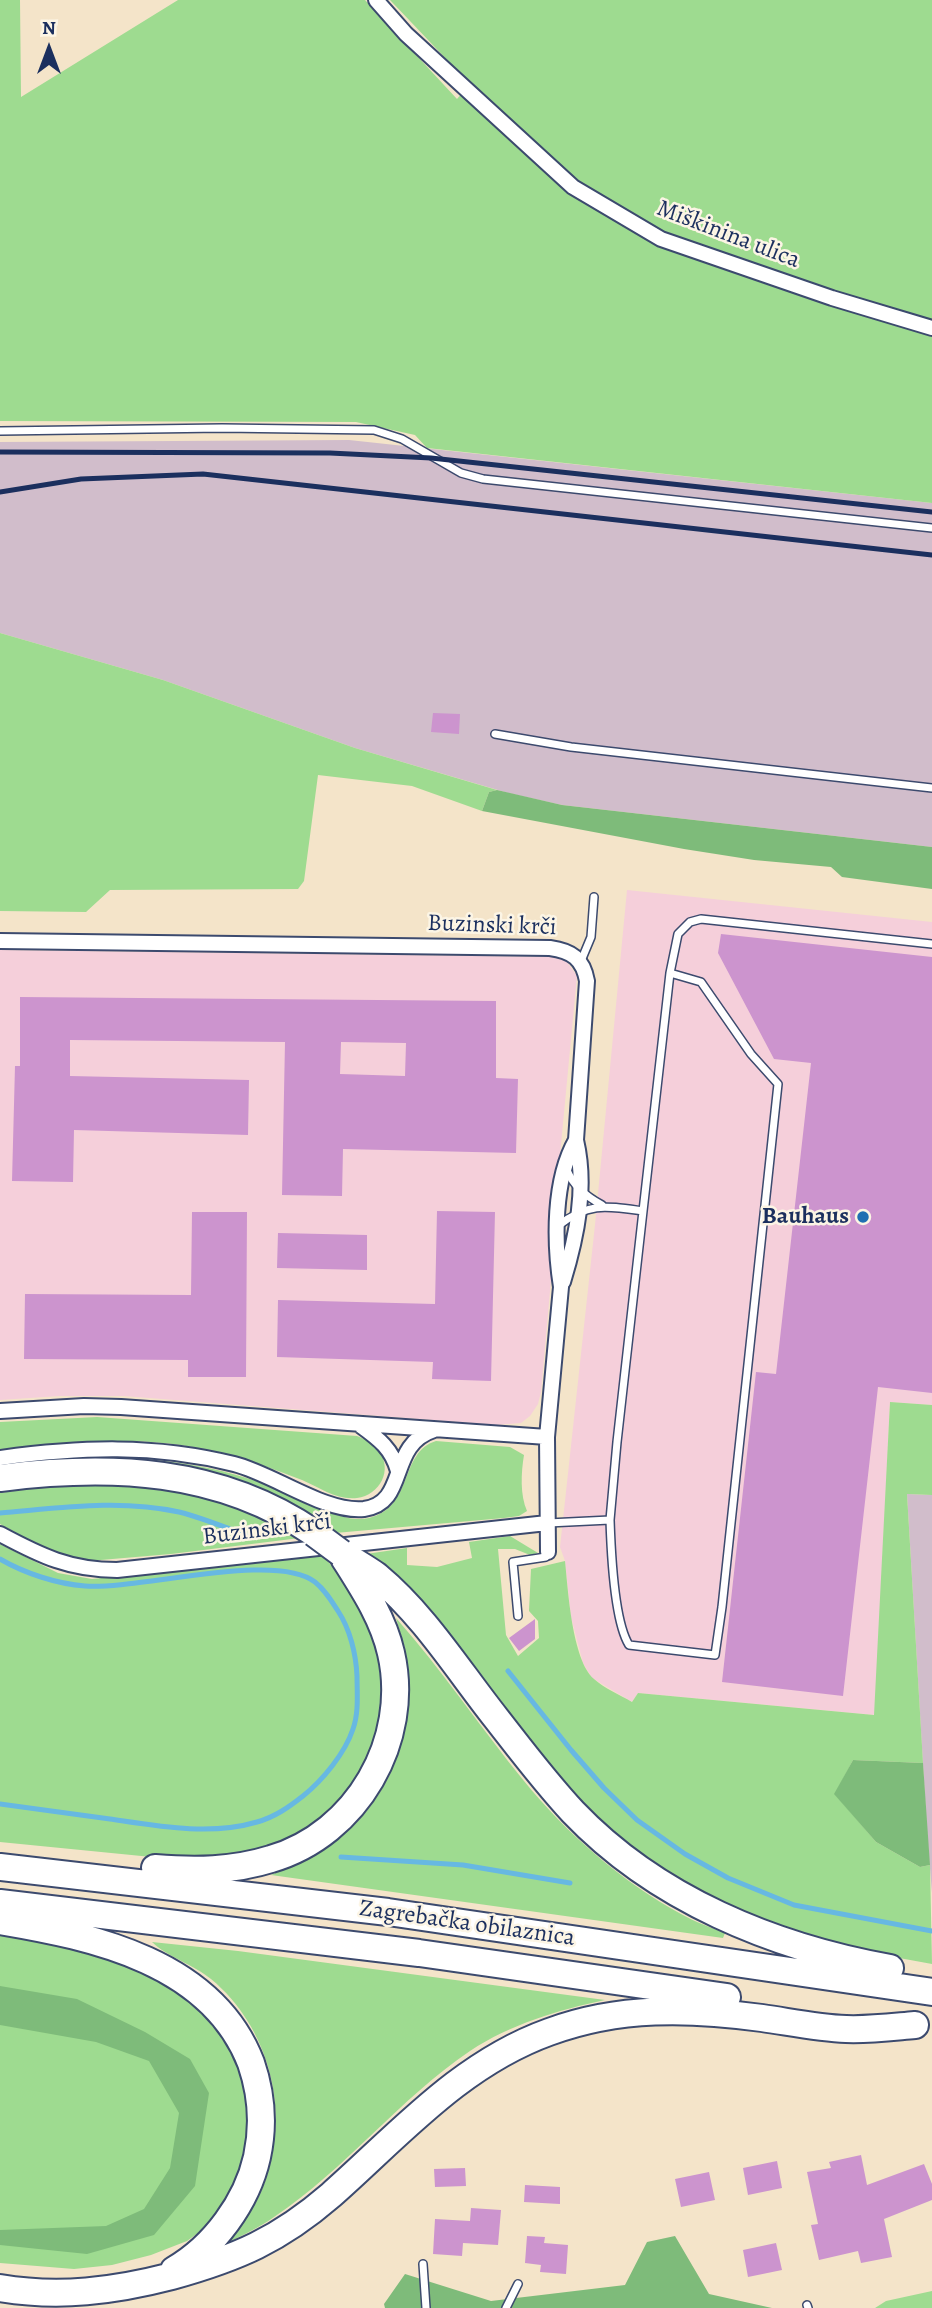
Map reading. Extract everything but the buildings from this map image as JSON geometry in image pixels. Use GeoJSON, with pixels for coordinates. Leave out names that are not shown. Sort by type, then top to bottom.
{"type":"FeatureCollection","features":[{"type":"Feature","properties":{"kind":"highway"},"geometry":{"type":"LineString","coordinates":[[0,1478],[97,1470],[165,1475],[203,1483],[286,1516],[375,1575],[394,1592],[431,1634],[534,1767],[573,1812],[631,1862],[664,1885],[716,1914],[762,1933],[843,1960],[932,1976]]}},
{"type":"Feature","properties":{"kind":"highway"},"geometry":{"type":"LineString","coordinates":[[0,1852],[176,1870],[216,1869],[272,1859],[309,1842],[333,1825],[351,1808],[370,1782],[381,1760],[389,1736],[395,1690],[391,1652],[376,1611],[341,1553]]}},
{"type":"Feature","properties":{"kind":"highway","name":"Zagrebačka obilaznica"},"geometry":{"type":"LineString","coordinates":[[0,1867],[388,1912],[932,1992]]}},
{"type":"Feature","properties":{"kind":"highway","name":"Zagrebačka obilaznica"},"geometry":{"type":"LineString","coordinates":[[0,1903],[419,1952],[923,2026]]}},
{"type":"Feature","properties":{"kind":"highway"},"geometry":{"type":"LineString","coordinates":[[0,1921],[94,1940],[135,1955],[167,1971],[197,1990],[216,2007],[233,2029],[246,2053],[256,2077],[262,2113],[259,2145],[246,2189],[218,2232],[182,2265],[157,2280]]}},
{"type":"Feature","properties":{"kind":"highway"},"geometry":{"type":"LineString","coordinates":[[0,2288],[70,2294],[121,2289],[231,2259],[261,2245],[299,2221],[331,2195],[415,2117],[461,2080],[514,2046],[548,2032],[610,2015],[669,2010],[709,2011],[847,2029],[923,2026]]}},
{"type":"Feature","properties":{"kind":"street","name":"Miškinina ulica"},"geometry":{"type":"LineString","coordinates":[[376,0],[407,34],[573,187],[660,239],[832,298],[932,328]]}},
{"type":"Feature","properties":{"kind":"street","name":"Buzinski krči"},"geometry":{"type":"LineString","coordinates":[[0,941],[550,948],[570,952],[581,961],[587,981],[576,1140],[565,1162],[557,1227],[557,1262],[561,1287],[547,1437],[548,1552]]}},
{"type":"Feature","properties":{"kind":"street"},"geometry":{"type":"LineString","coordinates":[[561,1287],[573,1247],[581,1190],[576,1140]]}},
{"type":"Feature","properties":{"kind":"street"},"geometry":{"type":"LineString","coordinates":[[0,1411],[84,1406],[121,1407],[547,1437]]}},
{"type":"Feature","properties":{"kind":"street"},"geometry":{"type":"LineString","coordinates":[[360,1425],[387,1446],[398,1471]]}},
{"type":"Feature","properties":{"kind":"street"},"geometry":{"type":"LineString","coordinates":[[0,1458],[50,1451],[105,1448],[144,1449],[192,1455],[237,1464],[328,1504],[364,1509],[378,1505],[391,1492],[411,1445],[418,1437],[435,1430]]}},
{"type":"Feature","properties":{"kind":"street","name":"Buzinski krči"},"geometry":{"type":"LineString","coordinates":[[0,1534],[66,1565],[117,1570],[547,1523]]}},
{"type":"Feature","properties":{"kind":"lane"},"geometry":{"type":"LineString","coordinates":[[0,431],[222,428],[374,430],[402,439],[461,473],[483,479],[932,528]]}},
{"type":"Feature","properties":{"kind":"lane"},"geometry":{"type":"LineString","coordinates":[[495,734],[571,747],[932,788]]}},
{"type":"Feature","properties":{"kind":"lane"},"geometry":{"type":"LineString","coordinates":[[581,961],[591,937],[594,897]]}},
{"type":"Feature","properties":{"kind":"lane"},"geometry":{"type":"LineString","coordinates":[[670,973],[701,982],[751,1054],[778,1084],[715,1654],[629,1645],[625,1639],[617,1596],[610,1520],[670,973],[678,934],[690,922],[701,919],[932,944]]}},
{"type":"Feature","properties":{"kind":"lane"},"geometry":{"type":"LineString","coordinates":[[565,1162],[571,1179],[603,1206]]}},
{"type":"Feature","properties":{"kind":"lane"},"geometry":{"type":"LineString","coordinates":[[557,1227],[578,1213],[603,1206],[643,1211]]}},
{"type":"Feature","properties":{"kind":"lane"},"geometry":{"type":"LineString","coordinates":[[547,1523],[610,1520]]}},
{"type":"Feature","properties":{"kind":"lane"},"geometry":{"type":"LineString","coordinates":[[518,1616],[513,1562],[546,1557],[548,1552]]}},
{"type":"Feature","properties":{"kind":"lane"},"geometry":{"type":"LineString","coordinates":[[423,2264],[426,2308]]}},
{"type":"Feature","properties":{"kind":"lane"},"geometry":{"type":"LineString","coordinates":[[506,2308],[518,2284]]}},
{"type":"Feature","properties":{"kind":"shaded area"},"geometry":{"type":"Polygon","coordinates":[[[349,440],[932,503],[932,847],[562,805],[508,793],[355,748],[163,680],[0,633],[0,442],[349,440]]]}},
{"type":"Feature","properties":{"kind":"shaded area"},"geometry":{"type":"Polygon","coordinates":[[[627,890],[932,922],[932,1405],[890,1402],[875,1715],[638,1693],[632,1702],[592,1678],[583,1663],[571,1617],[565,1561],[560,1547],[595,1225],[627,890]]]}},
{"type":"Feature","properties":{"kind":"shaded area"},"geometry":{"type":"Polygon","coordinates":[[[0,950],[565,959],[577,976],[541,1392],[538,1404],[530,1416],[521,1423],[496,1425],[123,1396],[0,1400],[0,950]]]}},
{"type":"Feature","properties":{"kind":"shaded area"},"geometry":{"type":"Polygon","coordinates":[[[907,1494],[932,1495],[932,1893],[927,1832],[907,1494]]]}},
{"type":"Feature","properties":{"kind":"green space"},"geometry":{"type":"Polygon","coordinates":[[[0,0],[20,0],[21,97],[178,0],[365,0],[457,99],[470,84],[390,0],[932,0],[932,503],[427,448],[415,435],[356,422],[0,421],[0,0]]]}},
{"type":"Feature","properties":{"kind":"green space"},"geometry":{"type":"Polygon","coordinates":[[[0,633],[163,680],[355,748],[497,790],[489,792],[482,811],[412,786],[318,775],[304,881],[298,889],[110,890],[86,912],[0,911],[0,633]]]}},
{"type":"Feature","properties":{"kind":"green space"},"geometry":{"type":"Polygon","coordinates":[[[497,790],[562,805],[932,847],[932,889],[842,877],[831,867],[754,860],[684,849],[482,811],[489,792],[497,790]]]}},
{"type":"Feature","properties":{"kind":"green space"},"geometry":{"type":"Polygon","coordinates":[[[890,1402],[932,1405],[932,1495],[907,1494],[923,1763],[853,1760],[835,1794],[876,1842],[920,1867],[930,1865],[932,1964],[861,1951],[769,1927],[687,1889],[623,1845],[570,1796],[366,1554],[407,1548],[407,1565],[437,1567],[472,1558],[469,1542],[510,1536],[538,1553],[530,1555],[515,1549],[498,1549],[506,1635],[518,1656],[539,1638],[538,1621],[529,1611],[531,1569],[565,1561],[572,1623],[587,1670],[598,1682],[632,1702],[638,1693],[874,1715],[890,1402]]]}},
{"type":"Feature","properties":{"kind":"green space"},"geometry":{"type":"Polygon","coordinates":[[[97,1417],[357,1436],[379,1451],[385,1466],[384,1473],[378,1487],[372,1492],[365,1496],[349,1498],[249,1461],[189,1446],[108,1441],[0,1452],[0,1422],[97,1417]]]}},
{"type":"Feature","properties":{"kind":"green space"},"geometry":{"type":"Polygon","coordinates":[[[436,1441],[510,1447],[524,1455],[522,1484],[527,1511],[519,1516],[504,1518],[335,1533],[200,1471],[173,1464],[69,1459],[127,1458],[183,1463],[267,1484],[340,1516],[360,1519],[383,1512],[393,1503],[416,1456],[424,1447],[436,1441]]]}},
{"type":"Feature","properties":{"kind":"green space"},"geometry":{"type":"Polygon","coordinates":[[[118,1483],[173,1491],[227,1504],[266,1519],[300,1538],[89,1561],[50,1552],[0,1524],[0,1493],[55,1485],[118,1483]]]}},
{"type":"Feature","properties":{"kind":"green space"},"geometry":{"type":"Polygon","coordinates":[[[0,1544],[58,1573],[92,1579],[323,1556],[365,1603],[382,1644],[388,1705],[374,1755],[328,1818],[263,1853],[192,1861],[0,1842],[0,1544]]]}},
{"type":"Feature","properties":{"kind":"green space"},"geometry":{"type":"Polygon","coordinates":[[[396,1618],[524,1781],[558,1819],[616,1872],[686,1917],[725,1933],[723,1938],[271,1875],[306,1859],[339,1838],[372,1804],[394,1765],[402,1743],[409,1699],[406,1654],[396,1618]]]}},
{"type":"Feature","properties":{"kind":"green space"},"geometry":{"type":"Polygon","coordinates":[[[853,1760],[923,1763],[930,1865],[920,1867],[876,1842],[834,1794],[853,1760]]]}},
{"type":"Feature","properties":{"kind":"green space"},"geometry":{"type":"Polygon","coordinates":[[[0,1930],[101,1950],[180,1987],[243,2060],[251,2145],[235,2191],[209,2225],[187,2241],[151,2255],[112,2265],[74,2269],[0,2263],[0,1930]]]}},
{"type":"Feature","properties":{"kind":"green space"},"geometry":{"type":"Polygon","coordinates":[[[152,1942],[605,2000],[535,2019],[470,2051],[420,2090],[300,2198],[263,2224],[227,2243],[259,2196],[273,2152],[276,2125],[269,2071],[260,2045],[231,1999],[211,1979],[152,1942]]]}},
{"type":"Feature","properties":{"kind":"green space"},"geometry":{"type":"Polygon","coordinates":[[[0,1986],[77,1999],[145,2032],[190,2059],[209,2093],[195,2186],[154,2235],[87,2254],[0,2245],[0,2230],[106,2226],[144,2209],[170,2168],[179,2113],[149,2061],[96,2042],[0,2025],[0,1986]]]}},
{"type":"Feature","properties":{"kind":"green space"},"geometry":{"type":"Polygon","coordinates":[[[675,2236],[709,2294],[772,2308],[385,2308],[384,2304],[405,2274],[491,2301],[625,2285],[647,2242],[675,2236]]]}},
{"type":"Feature","properties":{"kind":"green space"},"geometry":{"type":"Polygon","coordinates":[[[932,2291],[932,2308],[875,2308],[886,2301],[932,2291]]]}},
{"type":"Feature","properties":{"kind":"waterway"},"geometry":{"type":"LineString","coordinates":[[0,1513],[112,1505],[157,1508],[197,1517],[251,1537]]}},
{"type":"Feature","properties":{"kind":"waterway"},"geometry":{"type":"LineString","coordinates":[[0,1559],[41,1577],[85,1586],[109,1586],[239,1571],[296,1573],[319,1585],[342,1618],[354,1651],[357,1696],[353,1729],[332,1766],[311,1790],[298,1800],[257,1822],[221,1828],[184,1828],[0,1804]]}},
{"type":"Feature","properties":{"kind":"waterway"},"geometry":{"type":"LineString","coordinates":[[508,1671],[604,1788],[637,1820],[685,1854],[728,1878],[794,1905],[932,1931]]}},
{"type":"Feature","properties":{"kind":"waterway"},"geometry":{"type":"LineString","coordinates":[[341,1857],[463,1865],[570,1883]]}},
{"type":"Feature","properties":{"kind":"railway"},"geometry":{"type":"LineString","coordinates":[[0,452],[330,453],[431,458],[932,512]]}},
{"type":"Feature","properties":{"kind":"railway"},"geometry":{"type":"LineString","coordinates":[[0,492],[81,479],[203,474],[932,555]]}},
{"type":"Feature","properties":{"kind":"place","name":"Bauhaus"},"geometry":{"type":"Point","coordinates":[863,1217]}}]}
